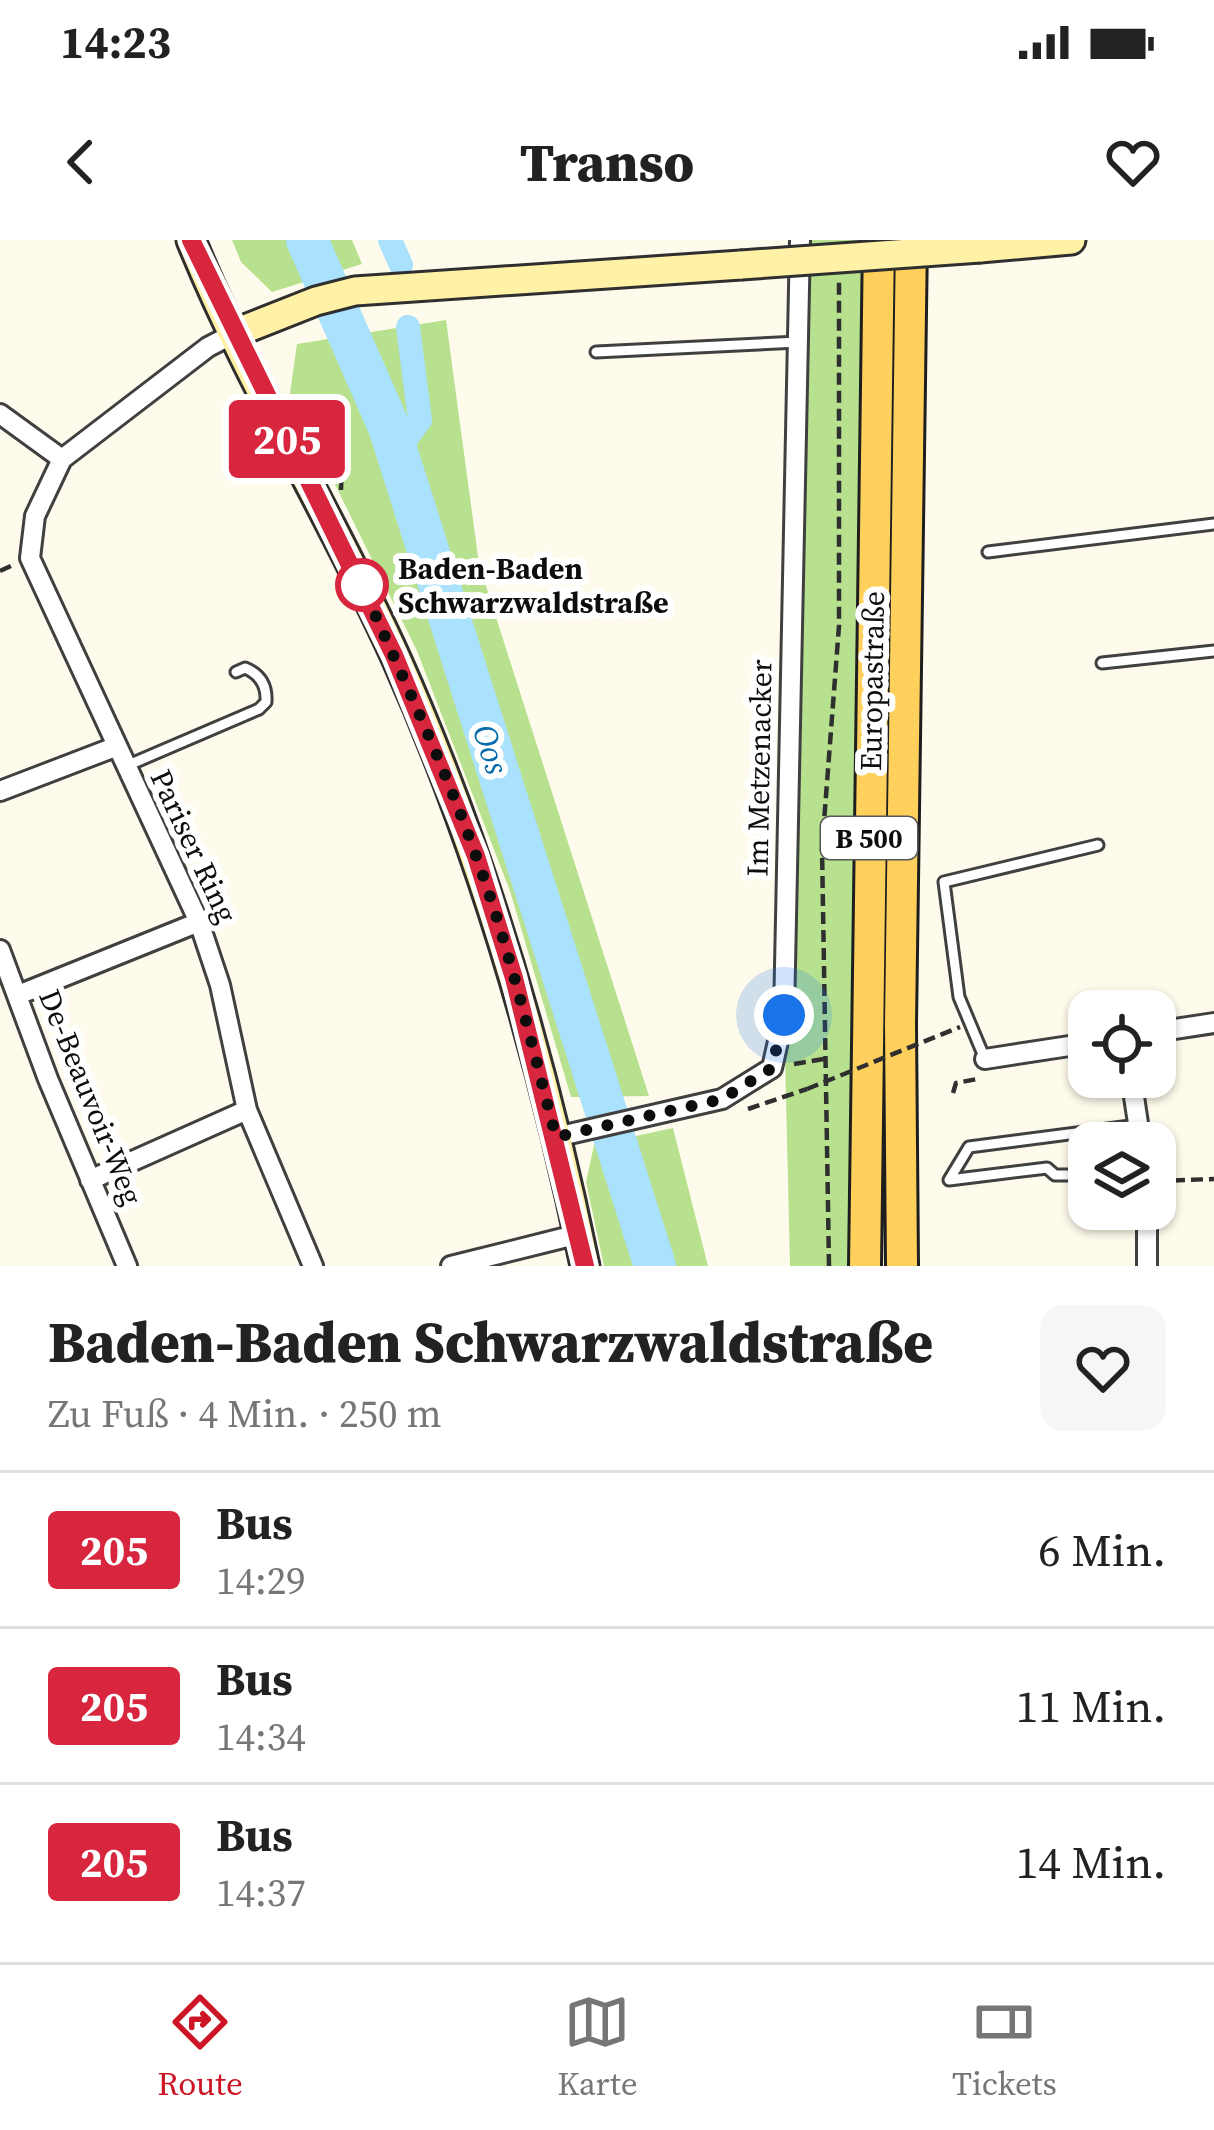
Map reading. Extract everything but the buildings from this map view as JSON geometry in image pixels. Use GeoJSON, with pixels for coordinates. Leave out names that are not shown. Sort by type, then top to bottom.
{"type":"FeatureCollection","features":[{"type":"Feature","properties":{"kind":"main road","name":"Europastraße"},"geometry":{"type":"LineString","coordinates":[[865,1266],[879,240]]}},
{"type":"Feature","properties":{"kind":"main road","name":"Europastraße"},"geometry":{"type":"LineString","coordinates":[[902,1266],[899,1024],[911,240]]}},
{"type":"Feature","properties":{"kind":"street"},"geometry":{"type":"LineString","coordinates":[[191,240],[394,655],[476,856],[514,978],[585,1266]]}},
{"type":"Feature","properties":{"kind":"street","name":"Im Metzenacker"},"geometry":{"type":"LineString","coordinates":[[772,1068],[784,1015],[800,240]]}},
{"type":"Feature","properties":{"kind":"street"},"geometry":{"type":"LineString","coordinates":[[236,333],[356,292],[1071,240]]}},
{"type":"Feature","properties":{"kind":"street","name":"Pariser Ring"},"geometry":{"type":"LineString","coordinates":[[236,333],[208,347],[62,459],[35,516],[30,559],[199,922],[220,985],[247,1110],[313,1266]]}},
{"type":"Feature","properties":{"kind":"street"},"geometry":{"type":"LineString","coordinates":[[0,415],[62,459]]}},
{"type":"Feature","properties":{"kind":"street"},"geometry":{"type":"LineString","coordinates":[[0,791],[115,748]]}},
{"type":"Feature","properties":{"kind":"street"},"geometry":{"type":"LineString","coordinates":[[18,995],[199,922]]}},
{"type":"Feature","properties":{"kind":"street","name":"De-Beauvoir-Weg"},"geometry":{"type":"LineString","coordinates":[[0,950],[127,1266]]}},
{"type":"Feature","properties":{"kind":"street"},"geometry":{"type":"LineString","coordinates":[[1176,1029],[1214,1023]]}},
{"type":"Feature","properties":{"kind":"street"},"geometry":{"type":"LineString","coordinates":[[985,1059],[1068,1045]]}},
{"type":"Feature","properties":{"kind":"street"},"geometry":{"type":"LineString","coordinates":[[556,1137],[722,1099],[772,1068]]}},
{"type":"Feature","properties":{"kind":"street"},"geometry":{"type":"LineString","coordinates":[[90,1180],[247,1110]]}},
{"type":"Feature","properties":{"kind":"street"},"geometry":{"type":"LineString","coordinates":[[1147,1230],[1148,1266]]}},
{"type":"Feature","properties":{"kind":"street"},"geometry":{"type":"LineString","coordinates":[[451,1266],[579,1234]]}},
{"type":"Feature","properties":{"kind":"lane"},"geometry":{"type":"LineString","coordinates":[[596,352],[799,342]]}},
{"type":"Feature","properties":{"kind":"lane"},"geometry":{"type":"LineString","coordinates":[[988,552],[1214,524]]}},
{"type":"Feature","properties":{"kind":"lane"},"geometry":{"type":"LineString","coordinates":[[1102,663],[1214,651]]}},
{"type":"Feature","properties":{"kind":"lane"},"geometry":{"type":"LineString","coordinates":[[124,766],[259,709],[267,692],[261,680],[244,668],[236,672]]}},
{"type":"Feature","properties":{"kind":"lane"},"geometry":{"type":"LineString","coordinates":[[985,1059],[959,997],[944,882],[1099,845]]}},
{"type":"Feature","properties":{"kind":"lane"},"geometry":{"type":"LineString","coordinates":[[1068,1139],[968,1147],[949,1180],[1047,1168],[1055,1175],[1068,1175]]}},
{"type":"Feature","properties":{"kind":"path"},"geometry":{"type":"LineString","coordinates":[[829,1266],[822,848],[839,626],[839,267]]}},
{"type":"Feature","properties":{"kind":"path"},"geometry":{"type":"LineString","coordinates":[[326,513],[341,499],[344,400]]}},
{"type":"Feature","properties":{"kind":"path"},"geometry":{"type":"LineString","coordinates":[[742,1111],[960,1028]]}},
{"type":"Feature","properties":{"kind":"path"},"geometry":{"type":"LineString","coordinates":[[772,1068],[824,1059]]}},
{"type":"Feature","properties":{"kind":"path"},"geometry":{"type":"LineString","coordinates":[[953,1093],[956,1083]]}},
{"type":"Feature","properties":{"kind":"path"},"geometry":{"type":"LineString","coordinates":[[1176,1180],[1214,1178]]}},
{"type":"Feature","properties":{"kind":"green space"},"geometry":{"type":"Polygon","coordinates":[[[232,240],[352,240],[362,264],[272,292],[241,262],[232,240]]]}},
{"type":"Feature","properties":{"kind":"green space"},"geometry":{"type":"Polygon","coordinates":[[[800,240],[863,240],[851,1266],[790,1266],[784,1015],[800,240]]]}},
{"type":"Feature","properties":{"kind":"green space"},"geometry":{"type":"Polygon","coordinates":[[[446,320],[479,564],[649,1096],[571,1097],[510,891],[417,651],[290,393],[297,344],[446,320]]]}},
{"type":"Feature","properties":{"kind":"green space"},"geometry":{"type":"Polygon","coordinates":[[[673,1128],[708,1266],[604,1266],[586,1182],[594,1145],[673,1128]]]}},
{"type":"Feature","properties":{"kind":"waterway","name":"Oos"},"geometry":{"type":"LineString","coordinates":[[307,240],[389,427],[655,1266]]}},
{"type":"Feature","properties":{"kind":"waterway"},"geometry":{"type":"LineString","coordinates":[[390,240],[401,265]]}},
{"type":"Feature","properties":{"kind":"waterway"},"geometry":{"type":"LineString","coordinates":[[396,452],[420,420],[408,327]]}},
{"type":"Feature","properties":{"kind":"bus line","name":"205"},"geometry":{"type":"LineString","coordinates":[[191,240],[360,581],[439,758],[514,978],[585,1266]]}},
{"type":"Feature","properties":{"kind":"place","name":"Baden-Baden Schwarzwaldstraße"},"geometry":{"type":"Point","coordinates":[362,585]}},
{"type":"Feature","properties":{"kind":"route"},"geometry":{"type":"LineString","coordinates":[[362,585],[360,581],[476,856],[556,1137],[722,1099],[772,1068],[784,1015]]}}]}
